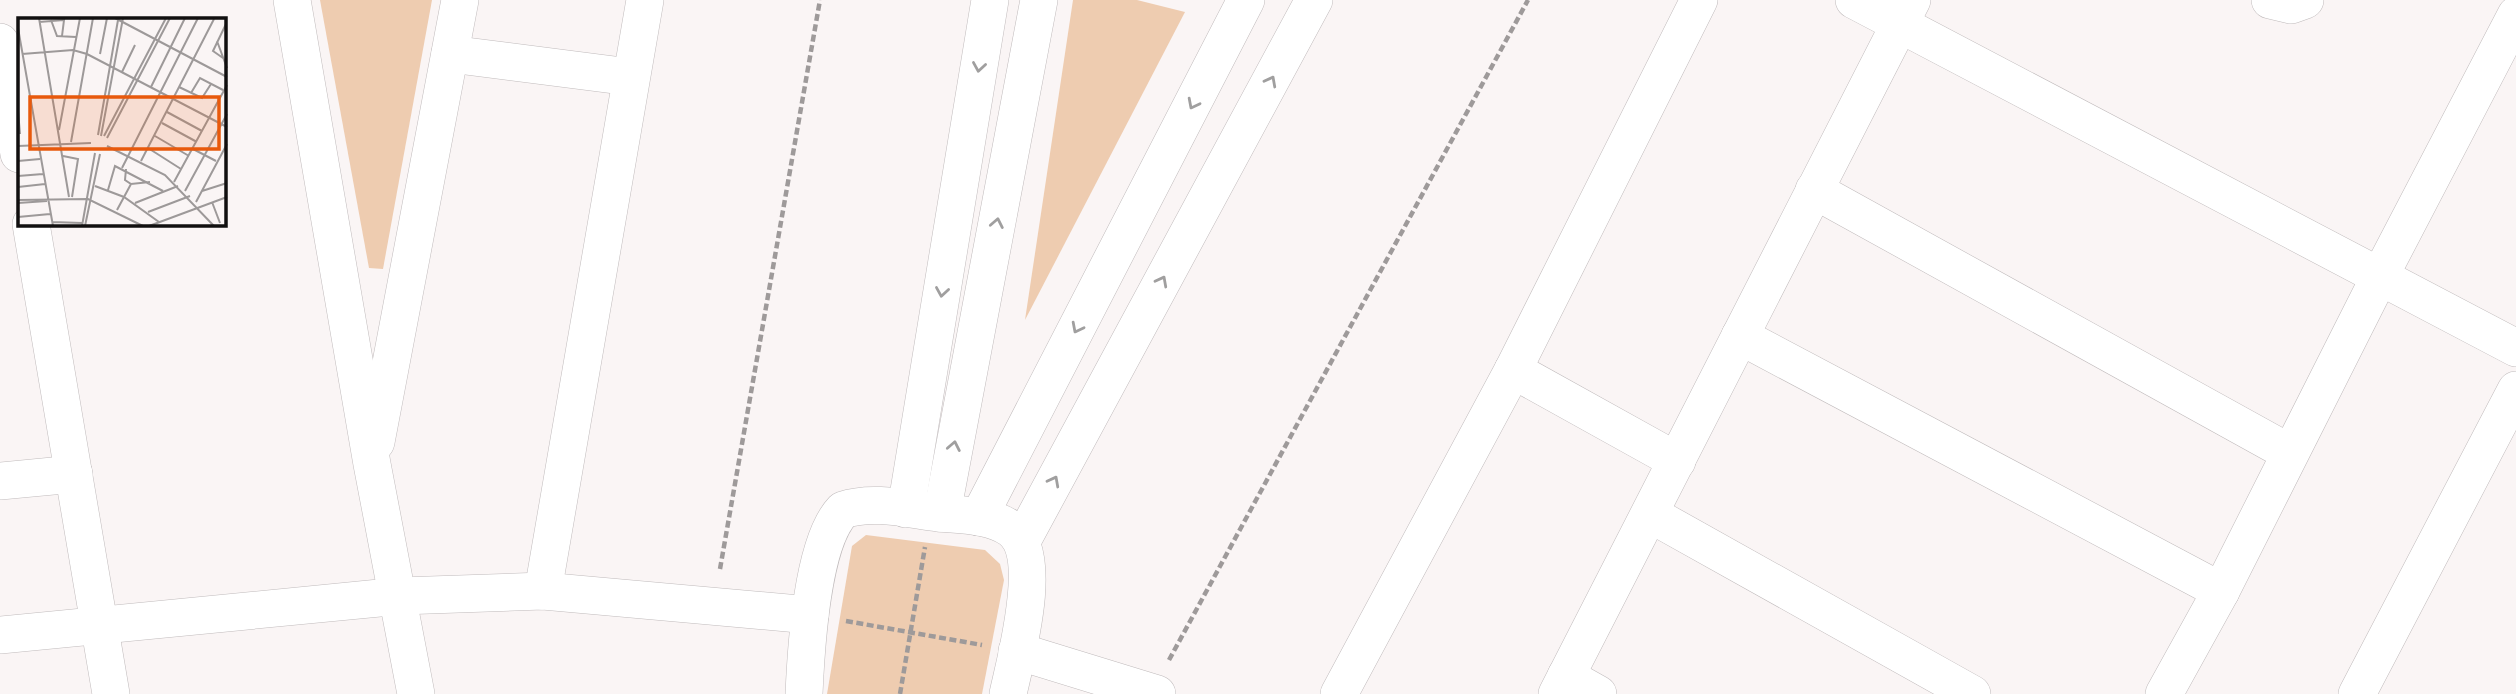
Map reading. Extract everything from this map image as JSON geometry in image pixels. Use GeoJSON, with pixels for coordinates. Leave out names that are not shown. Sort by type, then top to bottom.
{"type":"FeatureCollection","features":[{"type":"Feature","properties":{"kind":"street"},"geometry":{"type":"LineString","coordinates":[[292,0],[372,464],[400,596],[416,694]]}},
{"type":"Feature","properties":{"kind":"street"},"geometry":{"type":"LineString","coordinates":[[372,464],[460,0]]}},
{"type":"Feature","properties":{"kind":"street"},"geometry":{"type":"LineString","coordinates":[[543,591],[645,0]]}},
{"type":"Feature","properties":{"kind":"street"},"geometry":{"type":"LineString","coordinates":[[926,511],[990,0]]}},
{"type":"Feature","properties":{"kind":"street"},"geometry":{"type":"LineString","coordinates":[[926,511],[1039,0]]}},
{"type":"Feature","properties":{"kind":"street"},"geometry":{"type":"LineString","coordinates":[[979,517],[1246,0]]}},
{"type":"Feature","properties":{"kind":"street"},"geometry":{"type":"LineString","coordinates":[[1022,541],[1314,0]]}},
{"type":"Feature","properties":{"kind":"street"},"geometry":{"type":"LineString","coordinates":[[1339,694],[1513,370],[1699,0]]}},
{"type":"Feature","properties":{"kind":"street"},"geometry":{"type":"LineString","coordinates":[[1854,0],[1905,12],[2516,348]]}},
{"type":"Feature","properties":{"kind":"street"},"geometry":{"type":"LineString","coordinates":[[2270,0],[2291,5],[2305,0]]}},
{"type":"Feature","properties":{"kind":"street"},"geometry":{"type":"LineString","coordinates":[[1598,694],[1561,685],[1905,12]]}},
{"type":"Feature","properties":{"kind":"street"},"geometry":{"type":"LineString","coordinates":[[2173,691],[2290,453],[2516,15]]}},
{"type":"Feature","properties":{"kind":"street"},"geometry":{"type":"LineString","coordinates":[[0,42],[18,148]]}},
{"type":"Feature","properties":{"kind":"street"},"geometry":{"type":"LineString","coordinates":[[450,54],[630,77]]}},
{"type":"Feature","properties":{"kind":"street"},"geometry":{"type":"LineString","coordinates":[[1814,190],[2290,453]]}},
{"type":"Feature","properties":{"kind":"street"},"geometry":{"type":"LineString","coordinates":[[31,226],[111,694]]}},
{"type":"Feature","properties":{"kind":"street"},"geometry":{"type":"LineString","coordinates":[[1740,335],[2221,591]]}},
{"type":"Feature","properties":{"kind":"street"},"geometry":{"type":"LineString","coordinates":[[1513,370],[1676,461]]}},
{"type":"Feature","properties":{"kind":"street"},"geometry":{"type":"LineString","coordinates":[[2357,694],[2516,390]]}},
{"type":"Feature","properties":{"kind":"street"},"geometry":{"type":"LineString","coordinates":[[0,481],[74,474]]}},
{"type":"Feature","properties":{"kind":"street"},"geometry":{"type":"LineString","coordinates":[[804,694],[810,615],[825,541],[834,519],[843,510],[855,506],[979,517],[1011,529],[1022,541],[1028,562],[1027,583],[1008,694]]}},
{"type":"Feature","properties":{"kind":"street"},"geometry":{"type":"LineString","coordinates":[[1650,514],[1972,694]]}},
{"type":"Feature","properties":{"kind":"street"},"geometry":{"type":"LineString","coordinates":[[0,635],[400,596],[543,591],[810,615]]}},
{"type":"Feature","properties":{"kind":"street"},"geometry":{"type":"LineString","coordinates":[[1017,651],[1155,693]]}},
{"type":"Feature","properties":{"kind":"path"},"geometry":{"type":"LineString","coordinates":[[713,605],[820,0]]}},
{"type":"Feature","properties":{"kind":"path"},"geometry":{"type":"LineString","coordinates":[[1155,693],[1528,0]]}},
{"type":"Feature","properties":{"kind":"path"},"geometry":{"type":"LineString","coordinates":[[900,694],[912,632],[926,511]]}},
{"type":"Feature","properties":{"kind":"path"},"geometry":{"type":"LineString","coordinates":[[810,615],[1017,651]]}},
{"type":"Feature","properties":{"kind":"shaded area"},"geometry":{"type":"Polygon","coordinates":[[[320,0],[432,0],[383,269],[369,268],[320,0]]]}},
{"type":"Feature","properties":{"kind":"shaded area"},"geometry":{"type":"Polygon","coordinates":[[[1073,0],[1137,0],[1185,12],[1025,320],[1073,0]]]}},
{"type":"Feature","properties":{"kind":"shaded area"},"geometry":{"type":"Polygon","coordinates":[[[866,535],[985,550],[1000,564],[1004,580],[982,694],[827,694],[852,546],[866,535]]]}}]}
